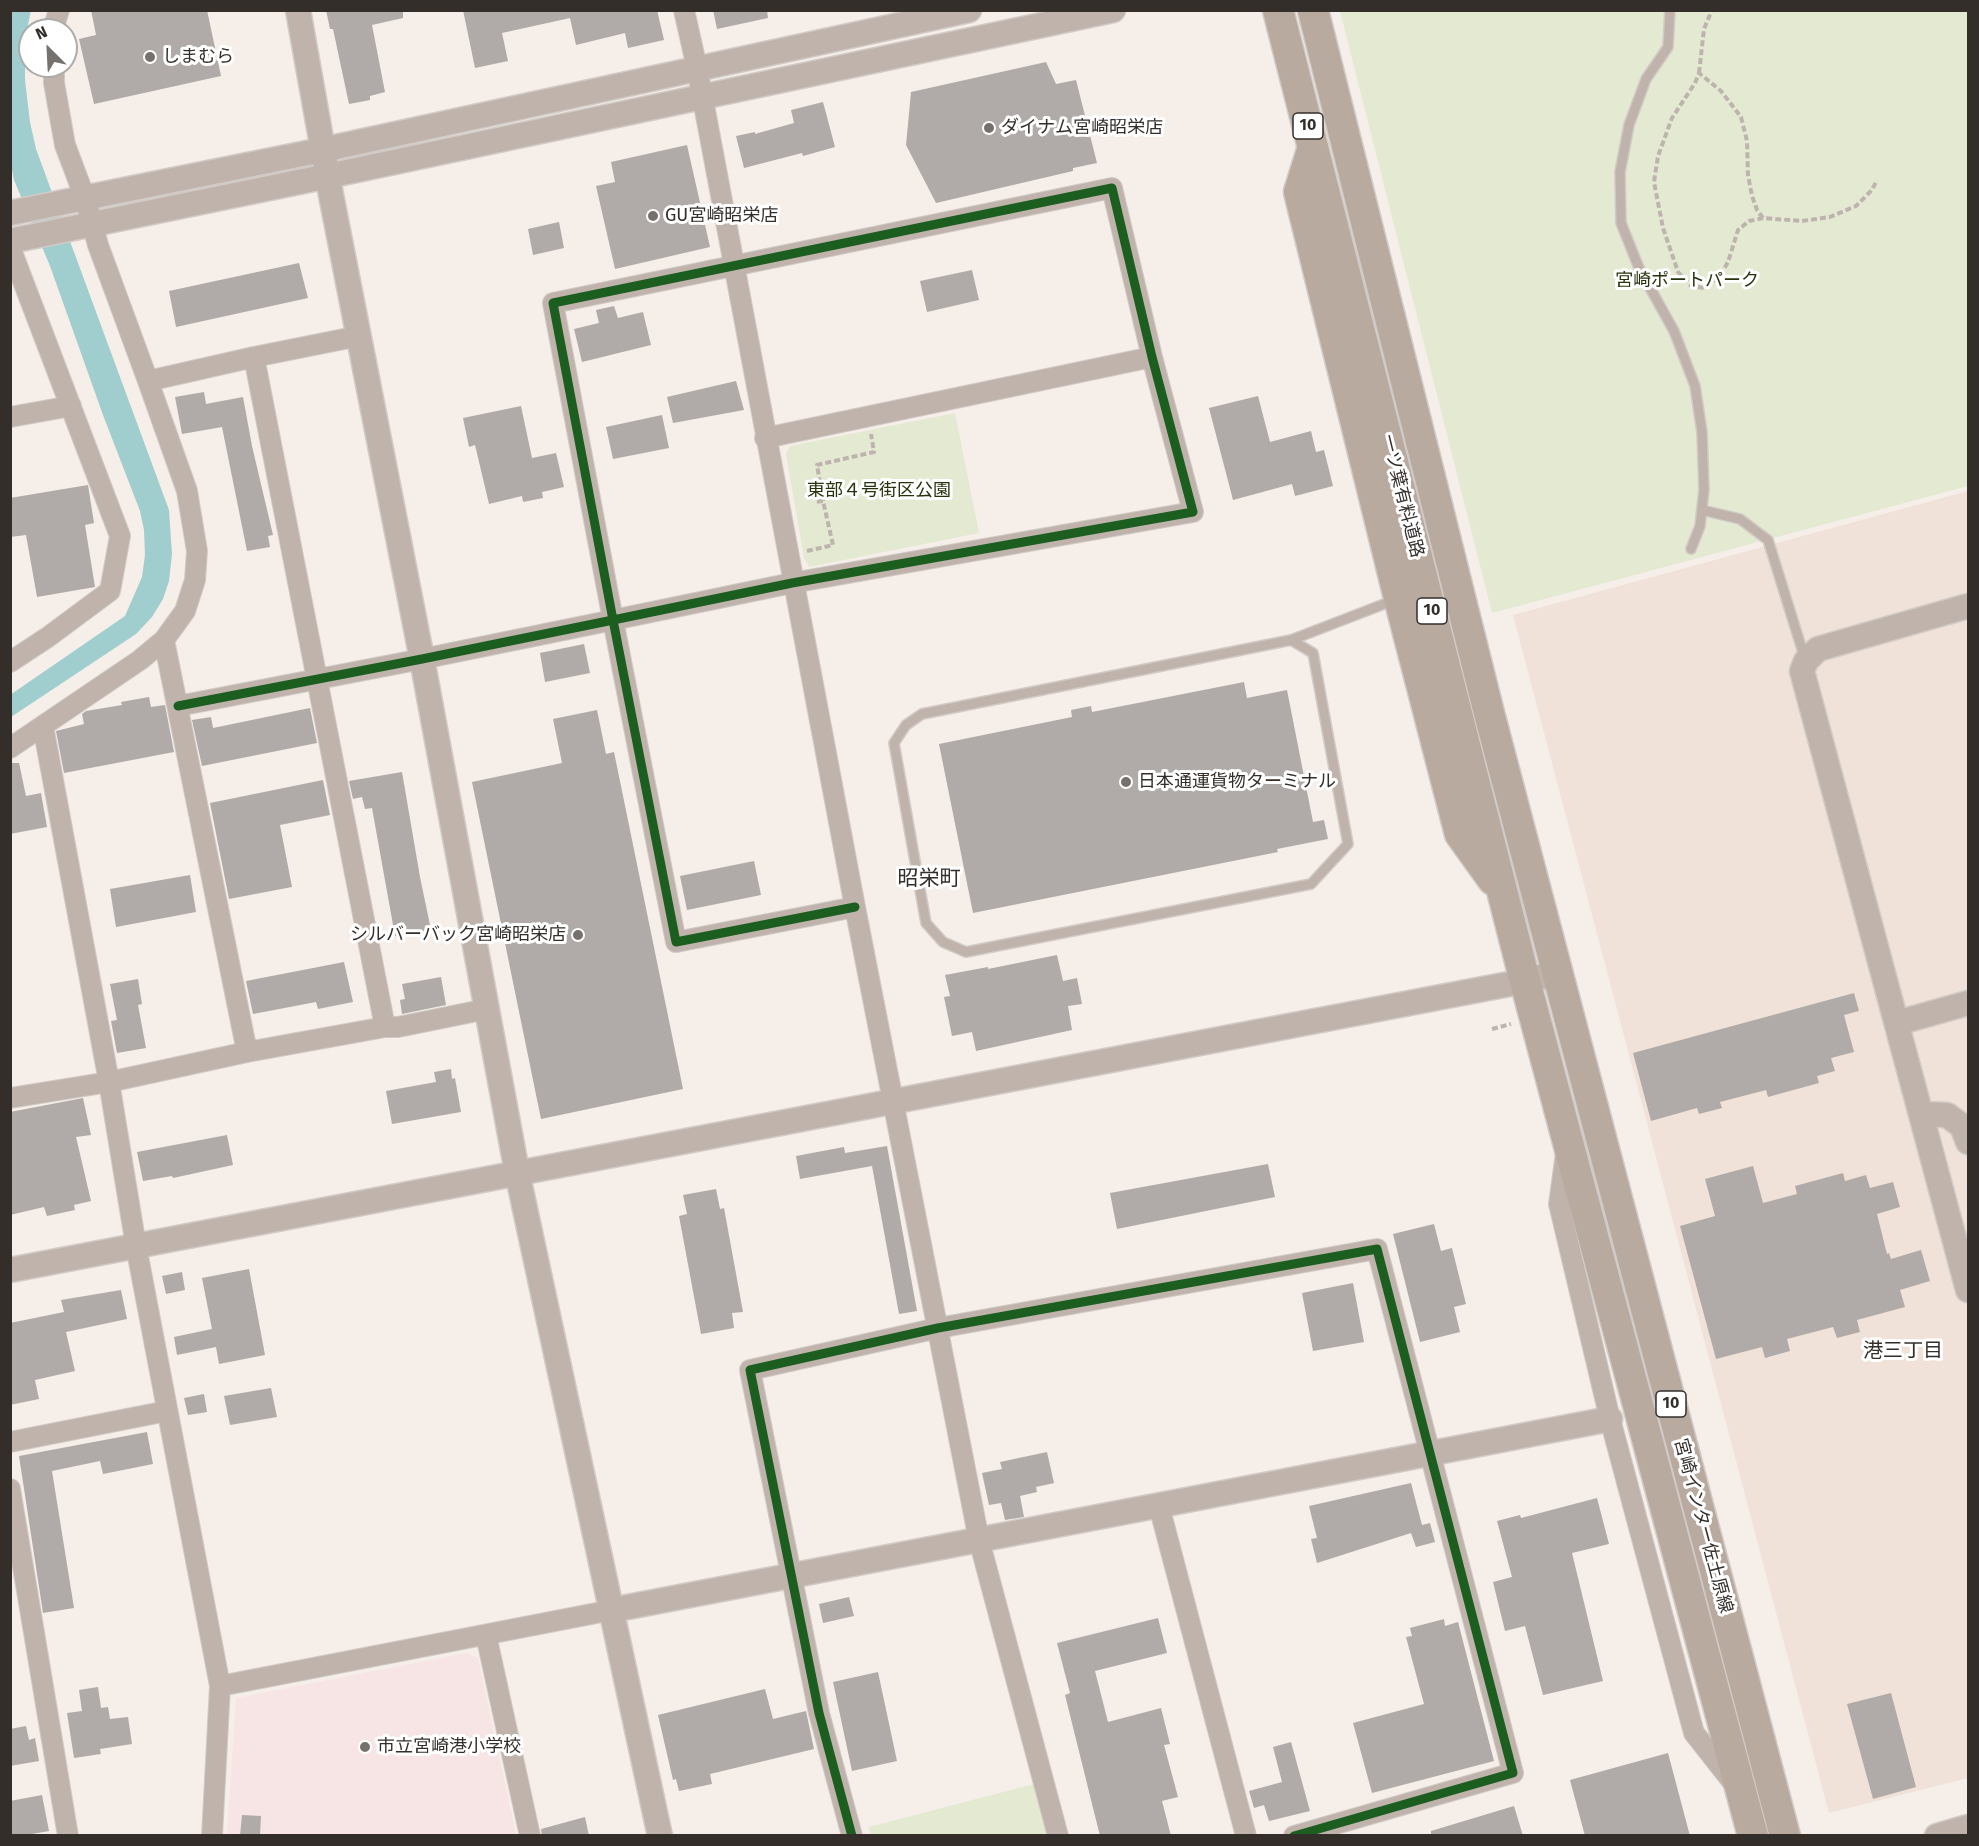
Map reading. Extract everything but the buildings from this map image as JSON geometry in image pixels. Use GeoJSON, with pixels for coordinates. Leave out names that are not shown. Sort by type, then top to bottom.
{"type":"FeatureCollection","features":[{"type":"Feature","properties":{"kind":"main road","name":"一ツ葉有料道路"},"geometry":{"type":"LineString","coordinates":[[1278,10],[1525,981]]}},
{"type":"Feature","properties":{"kind":"main road","name":"一ツ葉有料道路"},"geometry":{"type":"LineString","coordinates":[[1313,10],[1486,702],[1557,973]]}},
{"type":"Feature","properties":{"kind":"main road"},"geometry":{"type":"LineString","coordinates":[[1313,147],[1299,192],[1399,598],[1460,834],[1503,894]]}},
{"type":"Feature","properties":{"kind":"main road","name":"宮崎インター佐土原線"},"geometry":{"type":"LineString","coordinates":[[1557,973],[1785,1836]]}},
{"type":"Feature","properties":{"kind":"main road","name":"宮崎インター佐土原線"},"geometry":{"type":"LineString","coordinates":[[1525,981],[1753,1836]]}},
{"type":"Feature","properties":{"kind":"street"},"geometry":{"type":"LineString","coordinates":[[298,10],[322,150],[422,659],[517,1172],[660,1836]]}},
{"type":"Feature","properties":{"kind":"street"},"geometry":{"type":"LineString","coordinates":[[684,10],[697,68],[792,583],[979,1540],[1058,1836]]}},
{"type":"Feature","properties":{"kind":"street"},"geometry":{"type":"LineString","coordinates":[[11,213],[322,150],[969,10]]}},
{"type":"Feature","properties":{"kind":"street"},"geometry":{"type":"LineString","coordinates":[[10,662],[110,591],[120,536],[71,406],[14,242],[1113,10]]}},
{"type":"Feature","properties":{"kind":"street"},"geometry":{"type":"LineString","coordinates":[[10,748],[140,660],[164,640],[185,611],[195,580],[197,551],[187,491],[98,244],[86,226],[65,145],[54,78]]}},
{"type":"Feature","properties":{"kind":"street"},"geometry":{"type":"LineString","coordinates":[[178,706],[422,659],[613,620],[792,583],[1193,512],[1152,357],[1112,188],[553,303],[613,620],[676,942],[855,907]]}},
{"type":"Feature","properties":{"kind":"street"},"geometry":{"type":"LineString","coordinates":[[148,381],[359,336]]}},
{"type":"Feature","properties":{"kind":"street"},"geometry":{"type":"LineString","coordinates":[[254,357],[385,1027]]}},
{"type":"Feature","properties":{"kind":"street"},"geometry":{"type":"LineString","coordinates":[[765,438],[1152,357]]}},
{"type":"Feature","properties":{"kind":"street"},"geometry":{"type":"LineString","coordinates":[[10,417],[71,406]]}},
{"type":"Feature","properties":{"kind":"street"},"geometry":{"type":"LineString","coordinates":[[1968,606],[1818,649],[1806,661],[1802,671],[1968,1290]]}},
{"type":"Feature","properties":{"kind":"street"},"geometry":{"type":"LineString","coordinates":[[164,640],[247,1052]]}},
{"type":"Feature","properties":{"kind":"street"},"geometry":{"type":"LineString","coordinates":[[43,726],[109,1082],[136,1246],[220,1686],[212,1836]]}},
{"type":"Feature","properties":{"kind":"street"},"geometry":{"type":"LineString","coordinates":[[10,1270],[1525,981],[1557,973]]}},
{"type":"Feature","properties":{"kind":"street"},"geometry":{"type":"LineString","coordinates":[[1897,1023],[1968,1003]]}},
{"type":"Feature","properties":{"kind":"street"},"geometry":{"type":"LineString","coordinates":[[10,1098],[109,1082],[247,1052],[385,1027],[398,1027],[487,1008]]}},
{"type":"Feature","properties":{"kind":"street"},"geometry":{"type":"LineString","coordinates":[[1921,1114],[1947,1115],[1962,1126],[1968,1142]]}},
{"type":"Feature","properties":{"kind":"street"},"geometry":{"type":"LineString","coordinates":[[1568,1143],[1559,1204],[1610,1419],[1694,1733],[1742,1795]]}},
{"type":"Feature","properties":{"kind":"street"},"geometry":{"type":"LineString","coordinates":[[1956,1242],[1968,1219]]}},
{"type":"Feature","properties":{"kind":"street"},"geometry":{"type":"LineString","coordinates":[[852,1836],[819,1713],[750,1370],[938,1328],[1377,1249],[1513,1773],[1294,1836]]}},
{"type":"Feature","properties":{"kind":"street"},"geometry":{"type":"LineString","coordinates":[[10,1442],[167,1411]]}},
{"type":"Feature","properties":{"kind":"street"},"geometry":{"type":"LineString","coordinates":[[220,1686],[1610,1419]]}},
{"type":"Feature","properties":{"kind":"street"},"geometry":{"type":"LineString","coordinates":[[10,1489],[68,1836]]}},
{"type":"Feature","properties":{"kind":"street"},"geometry":{"type":"LineString","coordinates":[[1159,1506],[1246,1836]]}},
{"type":"Feature","properties":{"kind":"street"},"geometry":{"type":"LineString","coordinates":[[486,1635],[530,1836]]}},
{"type":"Feature","properties":{"kind":"street"},"geometry":{"type":"LineString","coordinates":[[1937,1836],[1968,1827]]}},
{"type":"Feature","properties":{"kind":"lane"},"geometry":{"type":"LineString","coordinates":[[1670,10],[1668,47],[1646,79],[1629,125],[1620,172],[1621,223],[1639,268],[1674,331],[1695,386],[1702,432],[1702,510],[1700,525],[1691,549]]}},
{"type":"Feature","properties":{"kind":"lane"},"geometry":{"type":"LineString","coordinates":[[1702,510],[1740,519],[1768,540],[1806,661]]}},
{"type":"Feature","properties":{"kind":"lane"},"geometry":{"type":"LineString","coordinates":[[1291,640],[1313,653],[1348,844],[1311,884],[966,952],[943,942],[926,923],[894,743],[906,725],[922,714],[1291,640],[1399,598]]}},
{"type":"Feature","properties":{"kind":"path"},"geometry":{"type":"LineString","coordinates":[[1712,10],[1704,29],[1699,73],[1669,124],[1658,156],[1654,182],[1663,228],[1678,272],[1690,286],[1704,288],[1711,285],[1724,269],[1738,230],[1749,221],[1763,218],[1802,220],[1830,217],[1856,206],[1872,190],[1877,180]]}},
{"type":"Feature","properties":{"kind":"path"},"geometry":{"type":"LineString","coordinates":[[1699,73],[1722,91],[1741,117],[1746,130],[1748,175],[1752,196],[1763,218]]}},
{"type":"Feature","properties":{"kind":"path"},"geometry":{"type":"LineString","coordinates":[[806,551],[833,545],[817,465],[874,452],[870,433]]}},
{"type":"Feature","properties":{"kind":"path"},"geometry":{"type":"LineString","coordinates":[[814,502],[823,501]]}},
{"type":"Feature","properties":{"kind":"shaded area"},"geometry":{"type":"Polygon","coordinates":[[[1968,491],[1968,1778],[1829,1813],[1513,615],[1968,491]]]}},
{"type":"Feature","properties":{"kind":"shaded area","name":"市立宮崎港小学校"},"geometry":{"type":"Polygon","coordinates":[[[466,1653],[478,1658],[516,1835],[260,1835],[261,1817],[242,1815],[240,1835],[227,1836],[236,1698],[466,1653]]]}},
{"type":"Feature","properties":{"kind":"green space","name":"宮崎ポートパーク"},"geometry":{"type":"Polygon","coordinates":[[[1340,11],[1968,11],[1968,486],[1492,613],[1340,11]]]}},
{"type":"Feature","properties":{"kind":"green space","name":"東部４号街区公園"},"geometry":{"type":"Polygon","coordinates":[[[955,413],[979,533],[809,567],[804,558],[786,454],[790,446],[955,413]]]}},
{"type":"Feature","properties":{"kind":"green space"},"geometry":{"type":"Polygon","coordinates":[[[1034,1784],[1048,1835],[871,1836],[869,1827],[1034,1784]]]}},
{"type":"Feature","properties":{"kind":"water"},"geometry":{"type":"Polygon","coordinates":[[[31,10],[29,18],[18,18],[18,78],[25,78],[36,149],[169,510],[172,554],[169,581],[163,599],[152,617],[136,634],[11,717],[10,695],[125,616],[142,577],[145,555],[144,530],[140,511],[50,266],[14,180],[11,165],[11,11],[31,10]]]}},
{"type":"Feature","properties":{"kind":"cycle path"},"geometry":{"type":"LineString","coordinates":[[178,706],[422,659],[613,620],[792,583],[1193,512],[1152,357],[1112,188],[553,303],[613,620],[676,942],[855,907]]}},
{"type":"Feature","properties":{"kind":"cycle path"},"geometry":{"type":"LineString","coordinates":[[852,1836],[819,1713],[750,1370],[938,1328],[1377,1249],[1513,1773],[1294,1836]]}},
{"type":"Feature","properties":{"kind":"place","name":"しまむら"},"geometry":{"type":"Point","coordinates":[150,57]}},
{"type":"Feature","properties":{"kind":"place","name":"ダイナム宮崎昭栄店"},"geometry":{"type":"Point","coordinates":[989,128]}},
{"type":"Feature","properties":{"kind":"place","name":"GU宮崎昭栄店"},"geometry":{"type":"Point","coordinates":[653,216]}},
{"type":"Feature","properties":{"kind":"place","name":"日本通運貨物ターミナル"},"geometry":{"type":"Point","coordinates":[1126,782]}},
{"type":"Feature","properties":{"kind":"place","name":"シルバーバック宮崎昭栄店"},"geometry":{"type":"Point","coordinates":[578,935]}},
{"type":"Feature","properties":{"kind":"place","name":"市立宮崎港小学校"},"geometry":{"type":"Point","coordinates":[365,1747]}},
{"type":"Feature","properties":{"kind":"district","name":"昭栄町"},"geometry":{"type":"Point","coordinates":[929,879]}},
{"type":"Feature","properties":{"kind":"district","name":"港三丁目"},"geometry":{"type":"Point","coordinates":[1903,1351]}}]}
